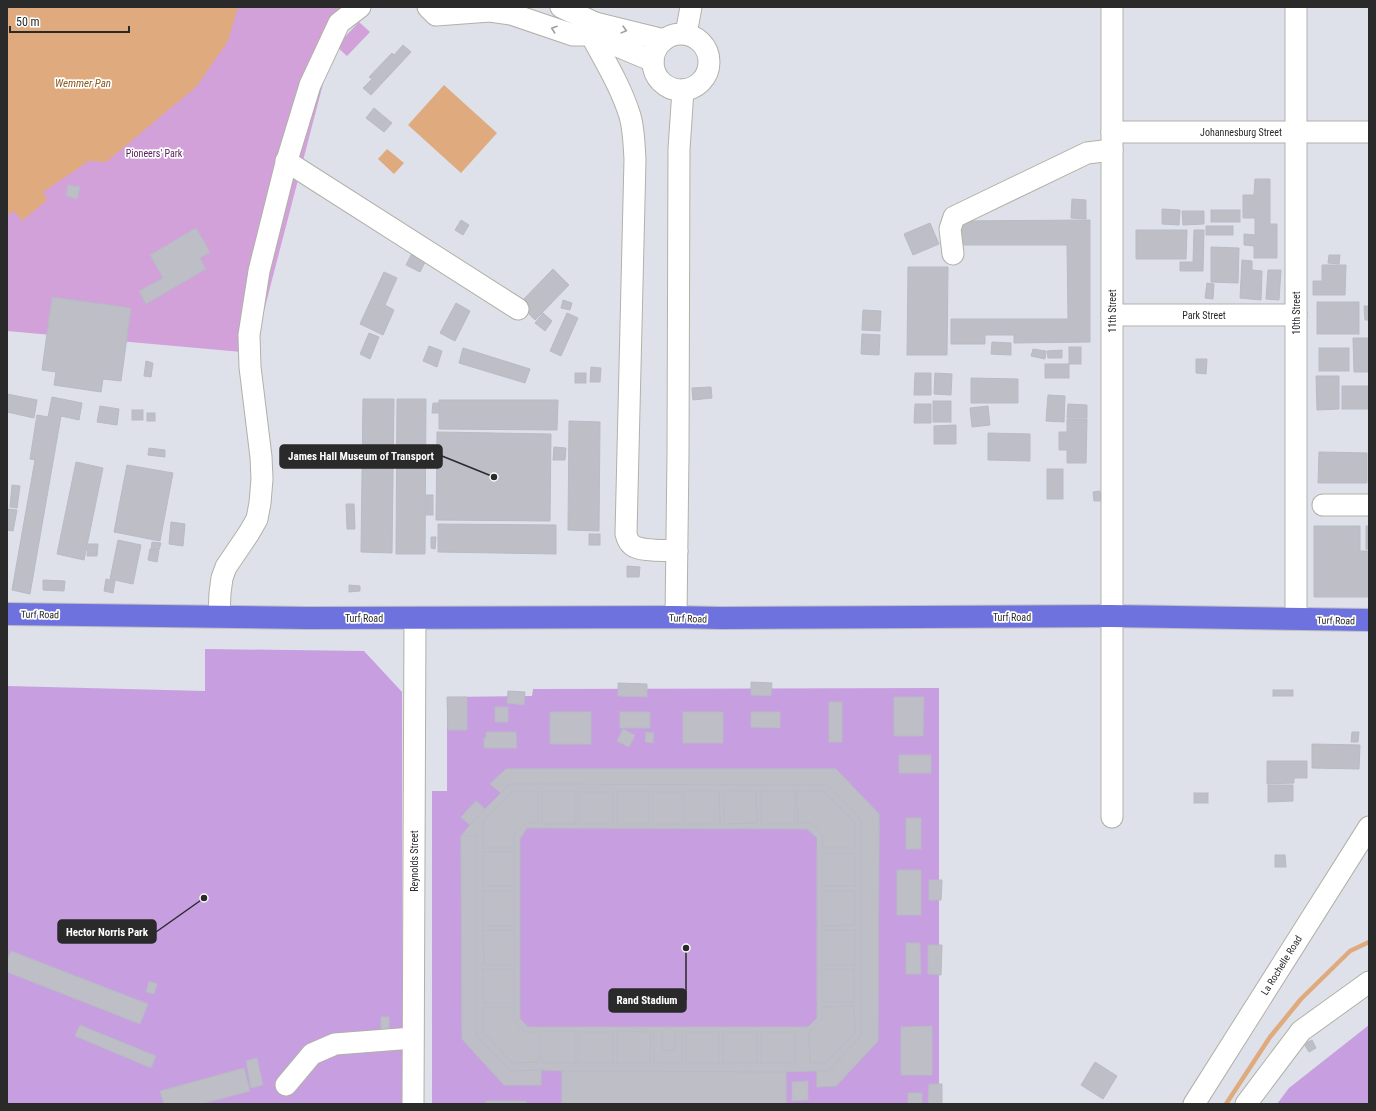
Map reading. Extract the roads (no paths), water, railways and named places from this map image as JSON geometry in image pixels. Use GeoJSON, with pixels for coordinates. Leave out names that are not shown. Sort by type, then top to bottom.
{"type":"FeatureCollection","features":[{"type":"Feature","properties":{"kind":"main road","name":"Turf Road"},"geometry":{"type":"LineString","coordinates":[[7,614],[415,618],[1111,616],[1369,620]]}},
{"type":"Feature","properties":{"kind":"street"},"geometry":{"type":"LineString","coordinates":[[219,616],[222,578],[226,567],[250,533],[257,519],[260,503],[262,479],[250,367],[249,335],[259,270],[286,161],[310,84],[331,37],[339,23],[360,7]]}},
{"type":"Feature","properties":{"kind":"street"},"geometry":{"type":"LineString","coordinates":[[428,7],[436,15],[490,11],[511,14],[573,35],[593,29],[664,40]]}},
{"type":"Feature","properties":{"kind":"street"},"geometry":{"type":"LineString","coordinates":[[561,7],[593,29],[653,61]]}},
{"type":"Feature","properties":{"kind":"street"},"geometry":{"type":"LineString","coordinates":[[686,34],[691,7]]}},
{"type":"Feature","properties":{"kind":"street","name":"11th Street"},"geometry":{"type":"LineString","coordinates":[[1112,7],[1112,817]]}},
{"type":"Feature","properties":{"kind":"street","name":"10th Street"},"geometry":{"type":"LineString","coordinates":[[1296,7],[1296,619]]}},
{"type":"Feature","properties":{"kind":"street"},"geometry":{"type":"LineString","coordinates":[[593,29],[620,89],[630,116],[634,144],[634,225],[626,534],[628,541],[632,546],[650,550],[677,551]]}},
{"type":"Feature","properties":{"kind":"street"},"geometry":{"type":"LineString","coordinates":[[686,34],[700,41],[705,47],[709,62],[706,74],[699,84],[691,88],[675,90],[662,82],[657,76],[653,61],[658,46],[664,40],[670,36],[686,34]]}},
{"type":"Feature","properties":{"kind":"street"},"geometry":{"type":"LineString","coordinates":[[676,617],[679,149],[683,90]]}},
{"type":"Feature","properties":{"kind":"street","name":"Johannesburg Street"},"geometry":{"type":"LineString","coordinates":[[953,254],[950,229],[954,217],[1112,141],[1296,132],[1369,132]]}},
{"type":"Feature","properties":{"kind":"street"},"geometry":{"type":"LineString","coordinates":[[286,161],[518,309]]}},
{"type":"Feature","properties":{"kind":"street","name":"Park Street"},"geometry":{"type":"LineString","coordinates":[[1112,316],[1296,315]]}},
{"type":"Feature","properties":{"kind":"street"},"geometry":{"type":"LineString","coordinates":[[1323,505],[1369,505]]}},
{"type":"Feature","properties":{"kind":"street","name":"Reynolds Street"},"geometry":{"type":"LineString","coordinates":[[413,1104],[415,618]]}},
{"type":"Feature","properties":{"kind":"street","name":"La Rochelle Road"},"geometry":{"type":"LineString","coordinates":[[1194,1104],[1369,827]]}},
{"type":"Feature","properties":{"kind":"street"},"geometry":{"type":"LineString","coordinates":[[1246,1104],[1301,1031],[1369,982]]}},
{"type":"Feature","properties":{"kind":"street"},"geometry":{"type":"LineString","coordinates":[[286,1085],[312,1054],[335,1044],[413,1038]]}},
{"type":"Feature","properties":{"kind":"water","name":"Wemmer Pan"},"geometry":{"type":"Polygon","coordinates":[[[7,7],[238,7],[228,41],[196,87],[106,162],[89,161],[43,192],[47,200],[22,221],[14,211],[7,216],[7,7]]]}},
{"type":"Feature","properties":{"kind":"water"},"geometry":{"type":"Polygon","coordinates":[[[444,85],[497,133],[461,173],[408,125],[444,85]]]}},
{"type":"Feature","properties":{"kind":"water"},"geometry":{"type":"Polygon","coordinates":[[[387,149],[404,163],[394,174],[378,159],[387,149]]]}},
{"type":"Feature","properties":{"kind":"waterway"},"geometry":{"type":"LineString","coordinates":[[1226,1104],[1270,1037],[1301,999],[1350,951],[1369,942]]}},
{"type":"Feature","properties":{"kind":"place","name":"James Hall Museum of Transport"},"geometry":{"type":"Point","coordinates":[494,477]}},
{"type":"Feature","properties":{"kind":"place","name":"Hector Norris Park"},"geometry":{"type":"Point","coordinates":[204,898]}},
{"type":"Feature","properties":{"kind":"place","name":"Rand Stadium"},"geometry":{"type":"Point","coordinates":[686,948]}},
{"type":"Feature","properties":{"kind":"park label","name":"Pioneers' Park"},"geometry":{"type":"Point","coordinates":[154,153]}}]}
